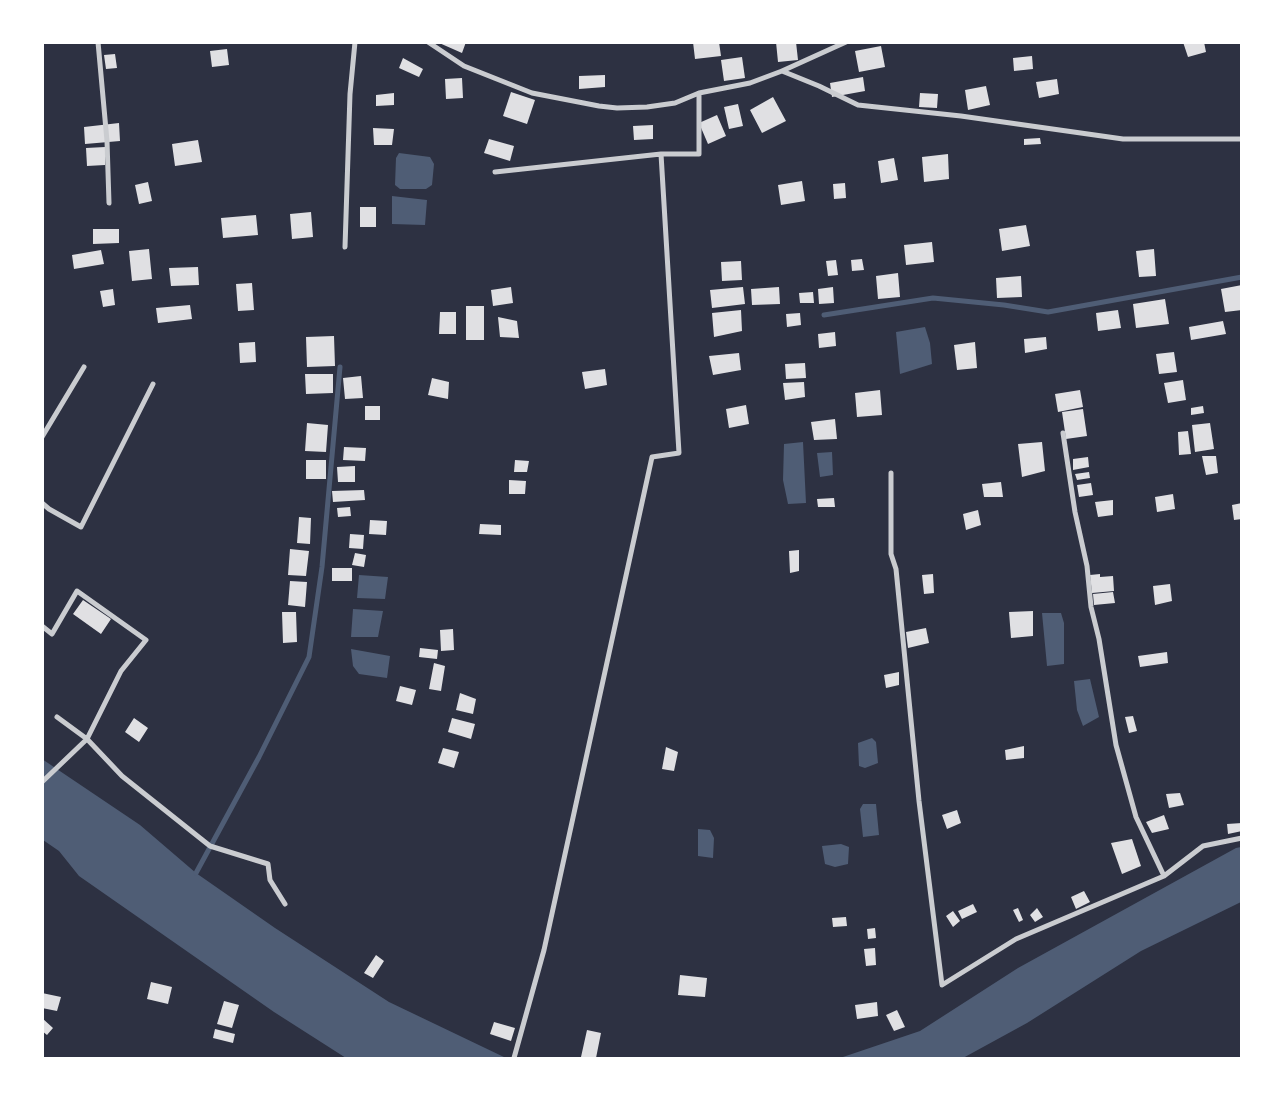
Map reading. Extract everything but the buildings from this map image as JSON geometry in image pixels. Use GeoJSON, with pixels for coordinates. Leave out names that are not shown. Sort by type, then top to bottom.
{"type":"FeatureCollection","features":[{"type":"Feature","properties":{"kind":"street"},"geometry":{"type":"LineString","coordinates":[[98,42],[107,141],[109,203]]}},
{"type":"Feature","properties":{"kind":"street"},"geometry":{"type":"LineString","coordinates":[[345,247],[350,94],[355,42]]}},
{"type":"Feature","properties":{"kind":"street"},"geometry":{"type":"LineString","coordinates":[[428,42],[464,66],[532,93],[617,108],[647,107],[674,102],[699,93],[750,83],[782,71],[846,42]]}},
{"type":"Feature","properties":{"kind":"street"},"geometry":{"type":"LineString","coordinates":[[782,71],[858,105],[961,116],[1123,139],[1242,139]]}},
{"type":"Feature","properties":{"kind":"street"},"geometry":{"type":"LineString","coordinates":[[495,172],[661,154],[699,154],[699,93]]}},
{"type":"Feature","properties":{"kind":"street"},"geometry":{"type":"LineString","coordinates":[[514,1056],[544,950],[652,457],[678,452],[661,154]]}},
{"type":"Feature","properties":{"kind":"street"},"geometry":{"type":"LineString","coordinates":[[42,437],[84,367]]}},
{"type":"Feature","properties":{"kind":"street"},"geometry":{"type":"LineString","coordinates":[[42,503],[81,527],[153,384]]}},
{"type":"Feature","properties":{"kind":"street"},"geometry":{"type":"LineString","coordinates":[[1064,433],[1074,512],[1087,566],[1091,606],[1099,640],[1116,745],[1136,816],[1164,876]]}},
{"type":"Feature","properties":{"kind":"street"},"geometry":{"type":"LineString","coordinates":[[891,474],[891,554],[896,569],[919,800],[942,985],[1016,939],[1164,876],[1203,846],[1242,838]]}},
{"type":"Feature","properties":{"kind":"street"},"geometry":{"type":"LineString","coordinates":[[42,626],[52,634],[77,592],[146,640],[121,671],[87,740],[42,782]]}},
{"type":"Feature","properties":{"kind":"street"},"geometry":{"type":"LineString","coordinates":[[57,717],[87,740],[122,776],[210,846],[268,864],[270,880],[285,904]]}},
{"type":"Feature","properties":{"kind":"water"},"geometry":{"type":"Polygon","coordinates":[[[399,153],[430,157],[434,164],[432,185],[426,189],[400,189],[395,185],[396,158],[399,153]]]}},
{"type":"Feature","properties":{"kind":"water"},"geometry":{"type":"Polygon","coordinates":[[[392,196],[427,200],[425,225],[392,224],[392,196]]]}},
{"type":"Feature","properties":{"kind":"water"},"geometry":{"type":"Polygon","coordinates":[[[925,327],[930,343],[932,364],[900,374],[896,332],[925,327]]]}},
{"type":"Feature","properties":{"kind":"water"},"geometry":{"type":"Polygon","coordinates":[[[803,442],[806,503],[788,504],[783,480],[784,444],[803,442]]]}},
{"type":"Feature","properties":{"kind":"water"},"geometry":{"type":"Polygon","coordinates":[[[832,452],[833,475],[820,477],[817,453],[832,452]]]}},
{"type":"Feature","properties":{"kind":"water"},"geometry":{"type":"Polygon","coordinates":[[[359,575],[388,577],[385,599],[357,598],[359,575]]]}},
{"type":"Feature","properties":{"kind":"water"},"geometry":{"type":"Polygon","coordinates":[[[353,609],[383,611],[378,637],[351,637],[353,609]]]}},
{"type":"Feature","properties":{"kind":"water"},"geometry":{"type":"Polygon","coordinates":[[[1042,613],[1061,613],[1064,623],[1064,664],[1047,666],[1042,613]]]}},
{"type":"Feature","properties":{"kind":"water"},"geometry":{"type":"Polygon","coordinates":[[[351,649],[390,656],[387,678],[359,674],[353,666],[351,649]]]}},
{"type":"Feature","properties":{"kind":"water"},"geometry":{"type":"Polygon","coordinates":[[[1090,679],[1099,717],[1083,726],[1077,710],[1074,681],[1090,679]]]}},
{"type":"Feature","properties":{"kind":"water"},"geometry":{"type":"Polygon","coordinates":[[[872,738],[876,742],[878,763],[865,768],[859,766],[858,743],[872,738]]]}},
{"type":"Feature","properties":{"kind":"water"},"geometry":{"type":"Polygon","coordinates":[[[42,759],[140,825],[196,873],[275,928],[389,1002],[506,1058],[346,1058],[274,1012],[79,876],[59,851],[43,840],[42,759]]]}},
{"type":"Feature","properties":{"kind":"water"},"geometry":{"type":"Polygon","coordinates":[[[863,804],[876,804],[879,835],[863,837],[860,809],[863,804]]]}},
{"type":"Feature","properties":{"kind":"water"},"geometry":{"type":"Polygon","coordinates":[[[698,829],[710,830],[714,838],[713,858],[698,856],[698,829]]]}},
{"type":"Feature","properties":{"kind":"water"},"geometry":{"type":"Polygon","coordinates":[[[841,844],[849,847],[848,864],[835,867],[825,864],[822,846],[841,844]]]}},
{"type":"Feature","properties":{"kind":"water"},"geometry":{"type":"Polygon","coordinates":[[[1241,847],[1241,902],[1141,951],[1027,1023],[963,1058],[840,1058],[920,1031],[1018,968],[1236,848],[1241,847]]]}},
{"type":"Feature","properties":{"kind":"waterway"},"geometry":{"type":"LineString","coordinates":[[824,315],[933,298],[1004,305],[1048,312],[1242,277]]}},
{"type":"Feature","properties":{"kind":"waterway"},"geometry":{"type":"LineString","coordinates":[[196,873],[259,757],[309,657],[322,567],[340,367]]}}]}
